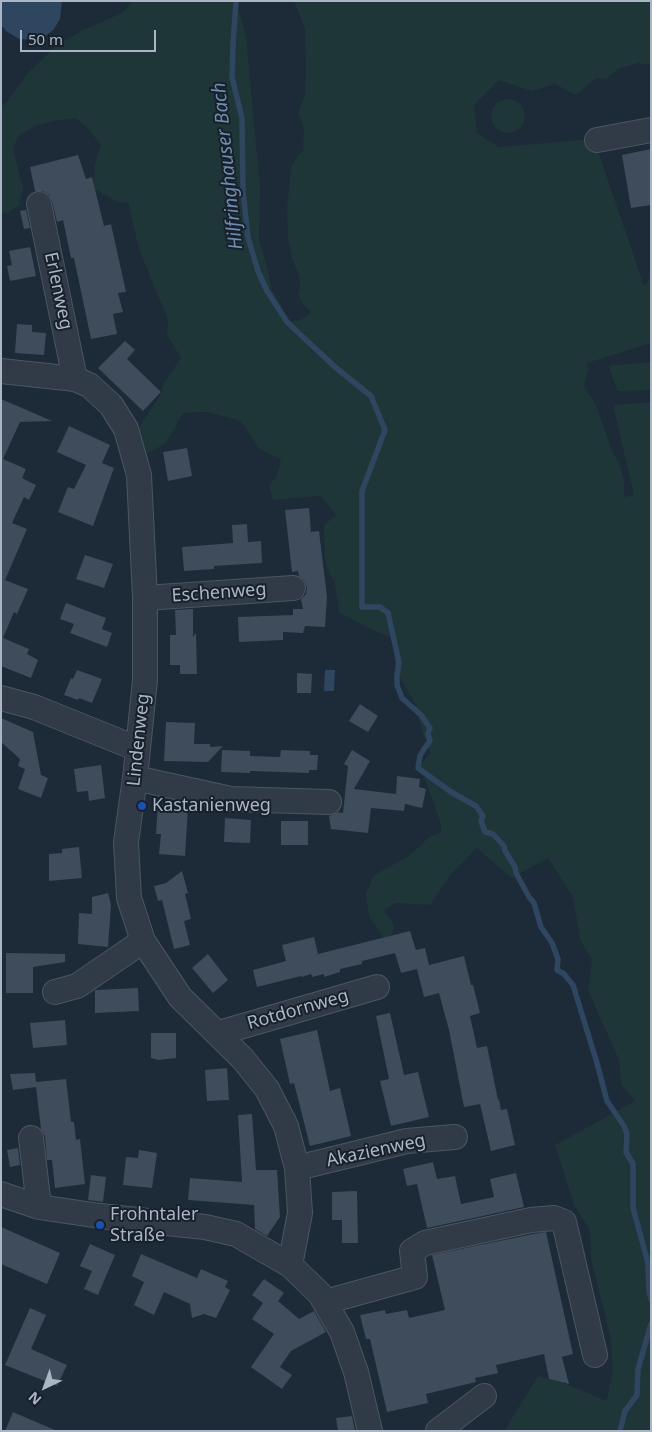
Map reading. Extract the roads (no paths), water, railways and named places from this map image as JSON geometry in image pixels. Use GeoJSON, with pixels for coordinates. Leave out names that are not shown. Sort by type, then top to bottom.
{"type":"FeatureCollection","features":[{"type":"Feature","properties":{"kind":"street"},"geometry":{"type":"LineString","coordinates":[[597,140],[651,130]]}},
{"type":"Feature","properties":{"kind":"street","name":"Erlenweg"},"geometry":{"type":"LineString","coordinates":[[39,204],[75,379]]}},
{"type":"Feature","properties":{"kind":"street","name":"Lindenweg"},"geometry":{"type":"LineString","coordinates":[[1,371],[75,379],[89,385],[111,405],[126,429],[139,475],[145,598],[145,680],[126,842],[129,898],[143,941],[180,997],[219,1033],[243,1059],[267,1089],[286,1126],[297,1168],[300,1213],[290,1265]]}},
{"type":"Feature","properties":{"kind":"street","name":"Eschenweg"},"geometry":{"type":"LineString","coordinates":[[145,598],[293,588]]}},
{"type":"Feature","properties":{"kind":"street"},"geometry":{"type":"LineString","coordinates":[[1,698],[34,707],[138,749]]}},
{"type":"Feature","properties":{"kind":"street"},"geometry":{"type":"LineString","coordinates":[[135,778],[231,799],[329,802]]}},
{"type":"Feature","properties":{"kind":"street"},"geometry":{"type":"LineString","coordinates":[[55,992],[77,986],[143,941]]}},
{"type":"Feature","properties":{"kind":"street","name":"Rotdornweg"},"geometry":{"type":"LineString","coordinates":[[219,1033],[377,987]]}},
{"type":"Feature","properties":{"kind":"street","name":"Akazienweg"},"geometry":{"type":"LineString","coordinates":[[297,1168],[408,1141],[455,1137]]}},
{"type":"Feature","properties":{"kind":"street"},"geometry":{"type":"LineString","coordinates":[[31,1138],[39,1207]]}},
{"type":"Feature","properties":{"kind":"street"},"geometry":{"type":"LineString","coordinates":[[1,1194],[39,1207],[100,1216],[205,1227],[236,1234],[290,1265],[320,1294],[342,1332],[356,1372],[370,1431]]}},
{"type":"Feature","properties":{"kind":"street"},"geometry":{"type":"LineString","coordinates":[[325,1302],[415,1277],[412,1252],[425,1243],[531,1220],[554,1218],[564,1222],[595,1354]]}},
{"type":"Feature","properties":{"kind":"street"},"geometry":{"type":"LineString","coordinates":[[438,1431],[484,1396]]}},
{"type":"Feature","properties":{"kind":"water"},"geometry":{"type":"Polygon","coordinates":[[[1,1],[62,1],[60,19],[54,29],[47,35],[36,40],[19,39],[6,31],[1,25],[1,1]]]}},
{"type":"Feature","properties":{"kind":"water"},"geometry":{"type":"Polygon","coordinates":[[[325,670],[335,670],[334,691],[324,691],[325,670]]]}},
{"type":"Feature","properties":{"kind":"waterway","name":"Hilfringhauser Bach"},"geometry":{"type":"LineString","coordinates":[[236,1],[232,77],[242,118],[243,191],[248,238],[258,271],[267,291],[287,322],[335,367],[371,396],[385,430],[362,491],[362,607],[380,607],[388,613],[399,662],[397,685],[402,698],[421,715],[430,728],[428,733],[430,741],[420,756],[418,768],[451,792],[476,806],[483,816],[481,821],[485,832],[493,834],[504,846],[515,867],[516,873],[534,903],[541,927],[552,943],[558,959],[557,970],[564,974],[573,985],[607,1101],[624,1126],[627,1134],[626,1152],[633,1164],[633,1208],[648,1263],[651,1299]]}},
{"type":"Feature","properties":{"kind":"waterway","name":"Hilfringhauser Bach"},"geometry":{"type":"LineString","coordinates":[[620,1431],[625,1411],[637,1395],[638,1369],[651,1324]]}},
{"type":"Feature","properties":{"kind":"place","name":"Kastanienweg"},"geometry":{"type":"Point","coordinates":[142,806]}},
{"type":"Feature","properties":{"kind":"place","name":"Frohntaler Straße"},"geometry":{"type":"Point","coordinates":[100,1225]}}]}
